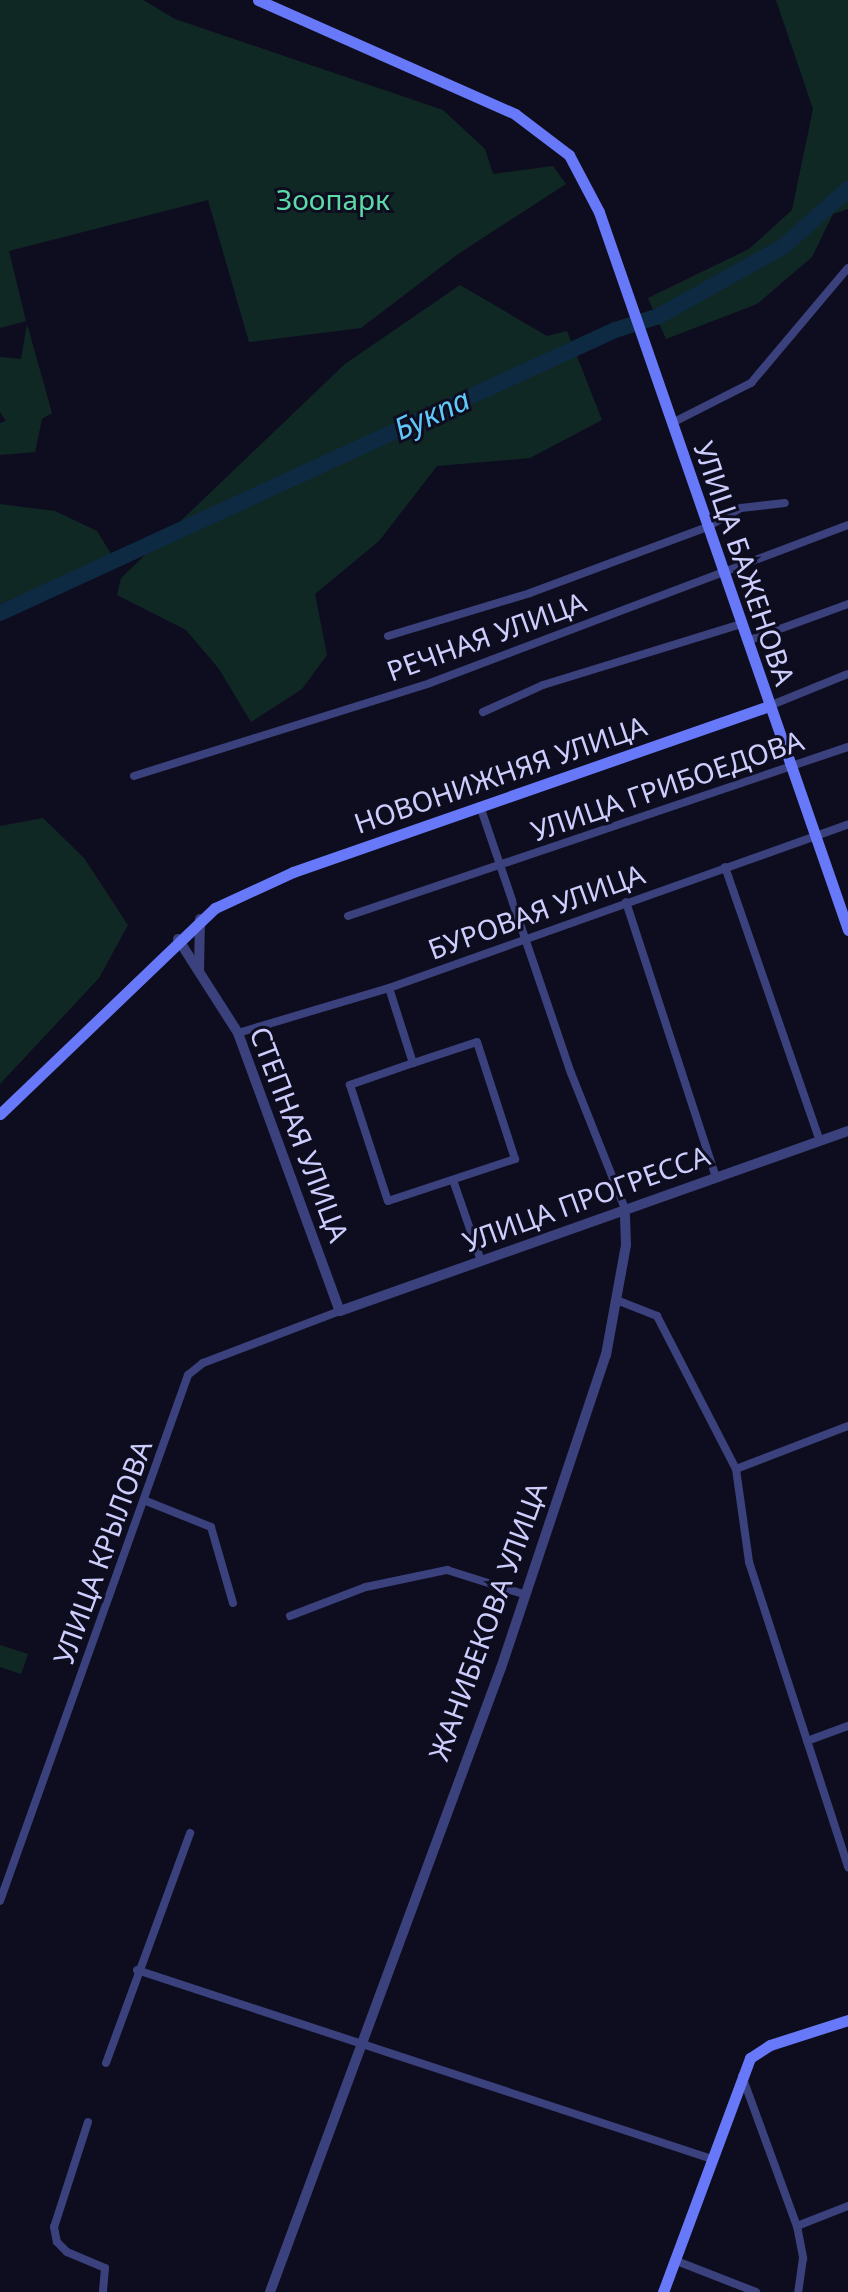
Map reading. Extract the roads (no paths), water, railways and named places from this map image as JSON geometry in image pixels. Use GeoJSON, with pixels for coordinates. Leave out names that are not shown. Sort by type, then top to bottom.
{"type":"FeatureCollection","features":[{"type":"Feature","properties":{"kind":"main road","name":"УЛИЦА БАЖЕНОВА"},"geometry":{"type":"LineString","coordinates":[[258,0],[515,114],[569,155],[599,212],[705,528],[848,930]]}},
{"type":"Feature","properties":{"kind":"main road","name":"НОВОНИЖНЯЯ УЛИЦА"},"geometry":{"type":"LineString","coordinates":[[0,1114],[200,919],[293,872],[769,706]]}},
{"type":"Feature","properties":{"kind":"main road"},"geometry":{"type":"LineString","coordinates":[[663,2292],[709,2158],[741,2073],[750,2058],[770,2045],[848,2020]]}},
{"type":"Feature","properties":{"kind":"street"},"geometry":{"type":"LineString","coordinates":[[672,423],[751,383],[848,268]]}},
{"type":"Feature","properties":{"kind":"street"},"geometry":{"type":"LineString","coordinates":[[388,636],[530,593],[705,528],[741,508],[785,503]]}},
{"type":"Feature","properties":{"kind":"street","name":"РЕЧНАЯ УЛИЦА"},"geometry":{"type":"LineString","coordinates":[[134,776],[430,683],[848,525]]}},
{"type":"Feature","properties":{"kind":"street"},"geometry":{"type":"LineString","coordinates":[[747,641],[848,604]]}},
{"type":"Feature","properties":{"kind":"street"},"geometry":{"type":"LineString","coordinates":[[483,712],[543,685],[741,624]]}},
{"type":"Feature","properties":{"kind":"street","name":"НОВОНИЖНЯЯ УЛИЦА"},"geometry":{"type":"LineString","coordinates":[[769,706],[848,674]]}},
{"type":"Feature","properties":{"kind":"street","name":"УЛИЦА ГРИБОЕДОВА"},"geometry":{"type":"LineString","coordinates":[[348,916],[848,747]]}},
{"type":"Feature","properties":{"kind":"street"},"geometry":{"type":"LineString","coordinates":[[480,806],[571,1073],[625,1209]]}},
{"type":"Feature","properties":{"kind":"street","name":"БУРОВАЯ УЛИЦА"},"geometry":{"type":"LineString","coordinates":[[238,1033],[389,988],[848,825]]}},
{"type":"Feature","properties":{"kind":"street"},"geometry":{"type":"LineString","coordinates":[[725,867],[820,1141]]}},
{"type":"Feature","properties":{"kind":"street"},"geometry":{"type":"LineString","coordinates":[[626,902],[716,1177]]}},
{"type":"Feature","properties":{"kind":"street"},"geometry":{"type":"LineString","coordinates":[[199,973],[200,919]]}},
{"type":"Feature","properties":{"kind":"street","name":"СТЕПНАЯ УЛИЦА"},"geometry":{"type":"LineString","coordinates":[[178,939],[238,1033],[340,1311]]}},
{"type":"Feature","properties":{"kind":"street"},"geometry":{"type":"LineString","coordinates":[[389,988],[413,1063]]}},
{"type":"Feature","properties":{"kind":"street"},"geometry":{"type":"LineString","coordinates":[[477,1042],[515,1159],[388,1201],[350,1085],[413,1063],[477,1042]]}},
{"type":"Feature","properties":{"kind":"street","name":"УЛИЦА ПРОГРЕССА"},"geometry":{"type":"LineString","coordinates":[[340,1311],[848,1131]]}},
{"type":"Feature","properties":{"kind":"street"},"geometry":{"type":"LineString","coordinates":[[453,1180],[481,1261]]}},
{"type":"Feature","properties":{"kind":"street","name":"ЖАНИБЕКОВА УЛИЦА"},"geometry":{"type":"LineString","coordinates":[[270,2292],[501,1668],[523,1594],[606,1355],[619,1301],[625,1209]]}},
{"type":"Feature","properties":{"kind":"street"},"geometry":{"type":"LineString","coordinates":[[619,1301],[657,1316],[736,1469],[749,1562],[848,1867]]}},
{"type":"Feature","properties":{"kind":"street","name":"УЛИЦА КРЫЛОВА"},"geometry":{"type":"LineString","coordinates":[[0,1901],[193,1368],[340,1311]]}},
{"type":"Feature","properties":{"kind":"street"},"geometry":{"type":"LineString","coordinates":[[736,1469],[848,1426]]}},
{"type":"Feature","properties":{"kind":"street"},"geometry":{"type":"LineString","coordinates":[[146,1501],[211,1527],[233,1603]]}},
{"type":"Feature","properties":{"kind":"street"},"geometry":{"type":"LineString","coordinates":[[290,1616],[366,1587],[447,1570],[523,1594]]}},
{"type":"Feature","properties":{"kind":"street"},"geometry":{"type":"LineString","coordinates":[[807,1741],[848,1726]]}},
{"type":"Feature","properties":{"kind":"street"},"geometry":{"type":"LineString","coordinates":[[106,2063],[137,1970],[190,1833]]}},
{"type":"Feature","properties":{"kind":"street"},"geometry":{"type":"LineString","coordinates":[[137,1970],[709,2158]]}},
{"type":"Feature","properties":{"kind":"street"},"geometry":{"type":"LineString","coordinates":[[741,2073],[797,2226],[803,2258],[798,2292]]}},
{"type":"Feature","properties":{"kind":"street"},"geometry":{"type":"LineString","coordinates":[[88,2122],[54,2227],[57,2242],[67,2252],[105,2268],[103,2292]]}},
{"type":"Feature","properties":{"kind":"street"},"geometry":{"type":"LineString","coordinates":[[797,2226],[848,2206]]}},
{"type":"Feature","properties":{"kind":"street"},"geometry":{"type":"LineString","coordinates":[[674,2260],[756,2292]]}},
{"type":"Feature","properties":{"kind":"waterway","name":"Букпа"},"geometry":{"type":"LineString","coordinates":[[0,613],[615,330],[659,316],[784,246],[848,189]]}},
{"type":"Feature","properties":{"kind":"park label","name":"Зоопарк"},"geometry":{"type":"Point","coordinates":[333,199]}}]}
